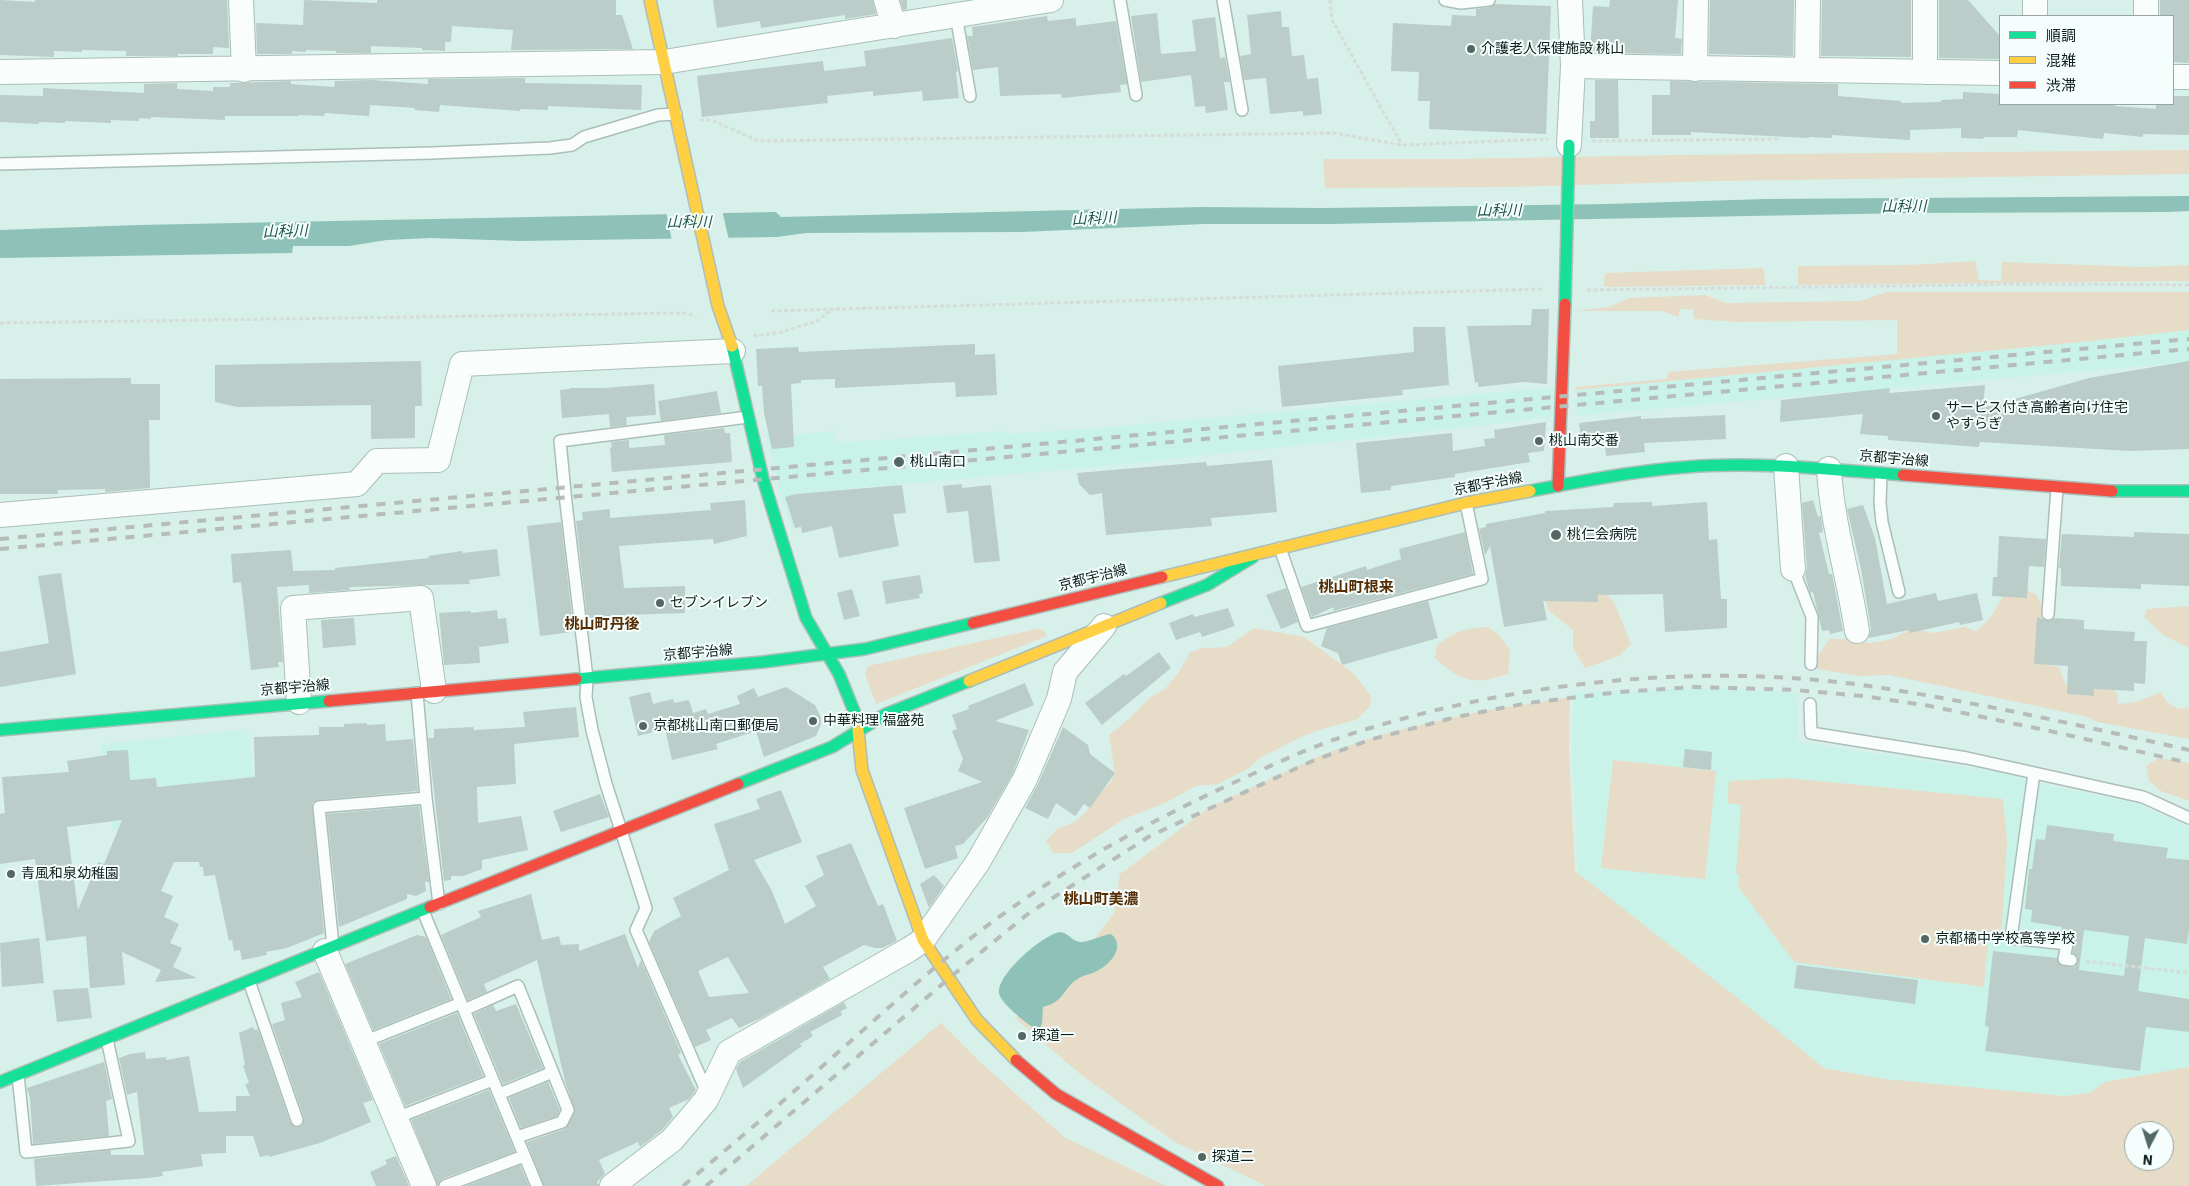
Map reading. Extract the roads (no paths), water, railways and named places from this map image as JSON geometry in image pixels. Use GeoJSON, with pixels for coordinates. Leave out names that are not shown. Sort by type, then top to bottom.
{"type":"FeatureCollection","features":[{"type":"Feature","properties":{"kind":"street"},"geometry":{"type":"LineString","coordinates":[[241,0],[244,70]]}},
{"type":"Feature","properties":{"kind":"street"},"geometry":{"type":"LineString","coordinates":[[650,0],[718,306],[731,345],[763,479],[806,618],[839,674],[856,716],[856,732],[862,770],[923,940],[977,1020],[1017,1061],[1056,1094],[1218,1186]]}},
{"type":"Feature","properties":{"kind":"street"},"geometry":{"type":"LineString","coordinates":[[886,0],[894,26]]}},
{"type":"Feature","properties":{"kind":"street"},"geometry":{"type":"LineString","coordinates":[[0,72],[244,70],[664,62],[956,15],[978,6],[1051,0]]}},
{"type":"Feature","properties":{"kind":"street"},"geometry":{"type":"LineString","coordinates":[[1558,486],[1573,66],[1570,0]]}},
{"type":"Feature","properties":{"kind":"street"},"geometry":{"type":"LineString","coordinates":[[1695,69],[1696,0]]}},
{"type":"Feature","properties":{"kind":"street"},"geometry":{"type":"LineString","coordinates":[[1806,70],[1808,0]]}},
{"type":"Feature","properties":{"kind":"street"},"geometry":{"type":"LineString","coordinates":[[1925,0],[1925,72]]}},
{"type":"Feature","properties":{"kind":"street"},"geometry":{"type":"LineString","coordinates":[[2035,0],[2035,15]]}},
{"type":"Feature","properties":{"kind":"street"},"geometry":{"type":"LineString","coordinates":[[2146,0],[2146,15]]}},
{"type":"Feature","properties":{"kind":"street"},"geometry":{"type":"LineString","coordinates":[[1573,66],[1999,73]]}},
{"type":"Feature","properties":{"kind":"street"},"geometry":{"type":"LineString","coordinates":[[2174,77],[2189,77]]}},
{"type":"Feature","properties":{"kind":"street"},"geometry":{"type":"LineString","coordinates":[[0,515],[357,484],[377,462],[438,460],[462,364],[731,345]]}},
{"type":"Feature","properties":{"kind":"street"},"geometry":{"type":"LineString","coordinates":[[1786,466],[1793,569]]}},
{"type":"Feature","properties":{"kind":"street","name":"京都宇治線"},"geometry":{"type":"LineString","coordinates":[[0,730],[763,662],[866,649],[1466,503],[1600,478],[1688,467],[1786,466],[2103,491],[2189,491]]}},
{"type":"Feature","properties":{"kind":"street"},"geometry":{"type":"LineString","coordinates":[[1829,469],[1830,489],[1857,631]]}},
{"type":"Feature","properties":{"kind":"street"},"geometry":{"type":"LineString","coordinates":[[0,1082],[621,829],[832,747],[886,714],[1207,586],[1258,554]]}},
{"type":"Feature","properties":{"kind":"street"},"geometry":{"type":"LineString","coordinates":[[299,702],[292,608],[421,598],[426,691]]}},
{"type":"Feature","properties":{"kind":"street"},"geometry":{"type":"LineString","coordinates":[[612,1186],[672,1140],[708,1096],[729,1052],[923,940],[978,862],[1025,779],[1059,699],[1065,672],[1104,626]]}},
{"type":"Feature","properties":{"kind":"street"},"geometry":{"type":"LineString","coordinates":[[329,949],[363,1042],[424,1186]]}},
{"type":"Feature","properties":{"kind":"lane"},"geometry":{"type":"LineString","coordinates":[[1120,0],[1136,95]]}},
{"type":"Feature","properties":{"kind":"lane"},"geometry":{"type":"LineString","coordinates":[[1222,0],[1242,110]]}},
{"type":"Feature","properties":{"kind":"lane"},"geometry":{"type":"LineString","coordinates":[[1445,0],[1461,2],[1489,0]]}},
{"type":"Feature","properties":{"kind":"lane"},"geometry":{"type":"LineString","coordinates":[[956,15],[970,96]]}},
{"type":"Feature","properties":{"kind":"lane"},"geometry":{"type":"LineString","coordinates":[[0,164],[432,153],[550,148],[572,145],[584,137],[658,115],[676,114]]}},
{"type":"Feature","properties":{"kind":"lane"},"geometry":{"type":"LineString","coordinates":[[708,1096],[636,930],[646,908],[606,784],[592,730],[586,697],[587,678],[560,441],[748,417]]}},
{"type":"Feature","properties":{"kind":"lane"},"geometry":{"type":"LineString","coordinates":[[1881,473],[1880,503],[1882,522],[1899,592]]}},
{"type":"Feature","properties":{"kind":"lane"},"geometry":{"type":"LineString","coordinates":[[2048,614],[2056,488]]}},
{"type":"Feature","properties":{"kind":"lane"},"geometry":{"type":"LineString","coordinates":[[1280,548],[1307,626],[1482,579],[1466,503]]}},
{"type":"Feature","properties":{"kind":"lane"},"geometry":{"type":"LineString","coordinates":[[1793,569],[1812,617],[1811,664]]}},
{"type":"Feature","properties":{"kind":"lane"},"geometry":{"type":"LineString","coordinates":[[426,691],[426,798],[440,904]]}},
{"type":"Feature","properties":{"kind":"lane"},"geometry":{"type":"LineString","coordinates":[[1810,704],[1811,732],[1967,758],[2143,796],[2189,818]]}},
{"type":"Feature","properties":{"kind":"lane"},"geometry":{"type":"LineString","coordinates":[[2034,773],[2011,938],[2066,944],[2064,959],[2071,960]]}},
{"type":"Feature","properties":{"kind":"lane"},"geometry":{"type":"LineString","coordinates":[[329,949],[319,807],[426,798]]}},
{"type":"Feature","properties":{"kind":"lane"},"geometry":{"type":"LineString","coordinates":[[423,911],[537,1186]]}},
{"type":"Feature","properties":{"kind":"lane"},"geometry":{"type":"LineString","coordinates":[[249,981],[297,1120]]}},
{"type":"Feature","properties":{"kind":"lane"},"geometry":{"type":"LineString","coordinates":[[363,1042],[518,986],[568,1110],[562,1122],[517,1137]]}},
{"type":"Feature","properties":{"kind":"lane"},"geometry":{"type":"LineString","coordinates":[[18,1075],[26,1152],[129,1141],[107,1038]]}},
{"type":"Feature","properties":{"kind":"lane"},"geometry":{"type":"LineString","coordinates":[[499,1094],[553,1072]]}},
{"type":"Feature","properties":{"kind":"lane"},"geometry":{"type":"LineString","coordinates":[[396,1118],[493,1080]]}},
{"type":"Feature","properties":{"kind":"lane"},"geometry":{"type":"LineString","coordinates":[[445,1186],[524,1156]]}},
{"type":"Feature","properties":{"kind":"water","name":"山科川"},"geometry":{"type":"Polygon","coordinates":[[[2189,196],[2189,211],[2168,212],[1909,213],[1329,224],[1205,224],[1022,232],[806,233],[777,237],[520,241],[431,238],[387,240],[349,246],[293,246],[292,253],[0,258],[0,230],[138,225],[776,212],[781,217],[1202,207],[1324,208],[1607,204],[1765,199],[2189,196]]]}},
{"type":"Feature","properties":{"kind":"water"},"geometry":{"type":"Polygon","coordinates":[[[1059,932],[1065,933],[1080,942],[1111,934],[1117,944],[1117,949],[1112,959],[1102,968],[1079,978],[1069,986],[1060,998],[1043,1007],[1042,1024],[1040,1028],[1034,1028],[1004,1002],[999,993],[1000,985],[1013,966],[1032,948],[1059,932]]]}},
{"type":"Feature","properties":{"kind":"railway"},"geometry":{"type":"LineString","coordinates":[[0,539],[2189,339]]}},
{"type":"Feature","properties":{"kind":"railway"},"geometry":{"type":"LineString","coordinates":[[0,549],[2189,349]]}},
{"type":"Feature","properties":{"kind":"railway"},"geometry":{"type":"LineString","coordinates":[[683,1186],[910,988],[988,925],[1047,884],[1138,830],[1233,783],[1333,740],[1397,720],[1463,704],[1530,691],[1598,682],[1667,677],[1735,676],[1803,679],[1909,692],[2030,715],[2189,750]]}},
{"type":"Feature","properties":{"kind":"railway"},"geometry":{"type":"LineString","coordinates":[[706,1186],[953,975],[1029,913],[1150,836],[1310,762],[1369,740],[1456,717],[1528,703],[1620,692],[1694,687],[1796,690],[1863,696],[1930,706],[2189,763]]}},
{"type":"Feature","properties":{"kind":"place","name":"介護老人保健施設 桃山"},"geometry":{"type":"Point","coordinates":[1471,49]}},
{"type":"Feature","properties":{"kind":"place","name":"サービス付き高齢者向け住宅 やすらぎ"},"geometry":{"type":"Point","coordinates":[1936,416]}},
{"type":"Feature","properties":{"kind":"place","name":"桃山南交番"},"geometry":{"type":"Point","coordinates":[1539,441]}},
{"type":"Feature","properties":{"kind":"place","name":"桃山南口"},"geometry":{"type":"Point","coordinates":[899,462]}},
{"type":"Feature","properties":{"kind":"place","name":"桃仁会病院"},"geometry":{"type":"Point","coordinates":[1556,535]}},
{"type":"Feature","properties":{"kind":"place","name":"セブンイレブン"},"geometry":{"type":"Point","coordinates":[660,603]}},
{"type":"Feature","properties":{"kind":"place","name":"中華料理 福盛苑"},"geometry":{"type":"Point","coordinates":[813,721]}},
{"type":"Feature","properties":{"kind":"place","name":"京都桃山南口郵便局"},"geometry":{"type":"Point","coordinates":[643,726]}},
{"type":"Feature","properties":{"kind":"place","name":"青風和泉幼稚園"},"geometry":{"type":"Point","coordinates":[11,874]}},
{"type":"Feature","properties":{"kind":"place","name":"京都橘中学校高等学校"},"geometry":{"type":"Point","coordinates":[1925,939]}},
{"type":"Feature","properties":{"kind":"place","name":"探道一"},"geometry":{"type":"Point","coordinates":[1022,1036]}},
{"type":"Feature","properties":{"kind":"place","name":"探道二"},"geometry":{"type":"Point","coordinates":[1202,1157]}},
{"type":"Feature","properties":{"kind":"district","name":"桃山町根来"},"geometry":{"type":"Point","coordinates":[1356,588]}},
{"type":"Feature","properties":{"kind":"district","name":"桃山町丹後"},"geometry":{"type":"Point","coordinates":[602,625]}},
{"type":"Feature","properties":{"kind":"district","name":"桃山町美濃"},"geometry":{"type":"Point","coordinates":[1101,900]}}]}
